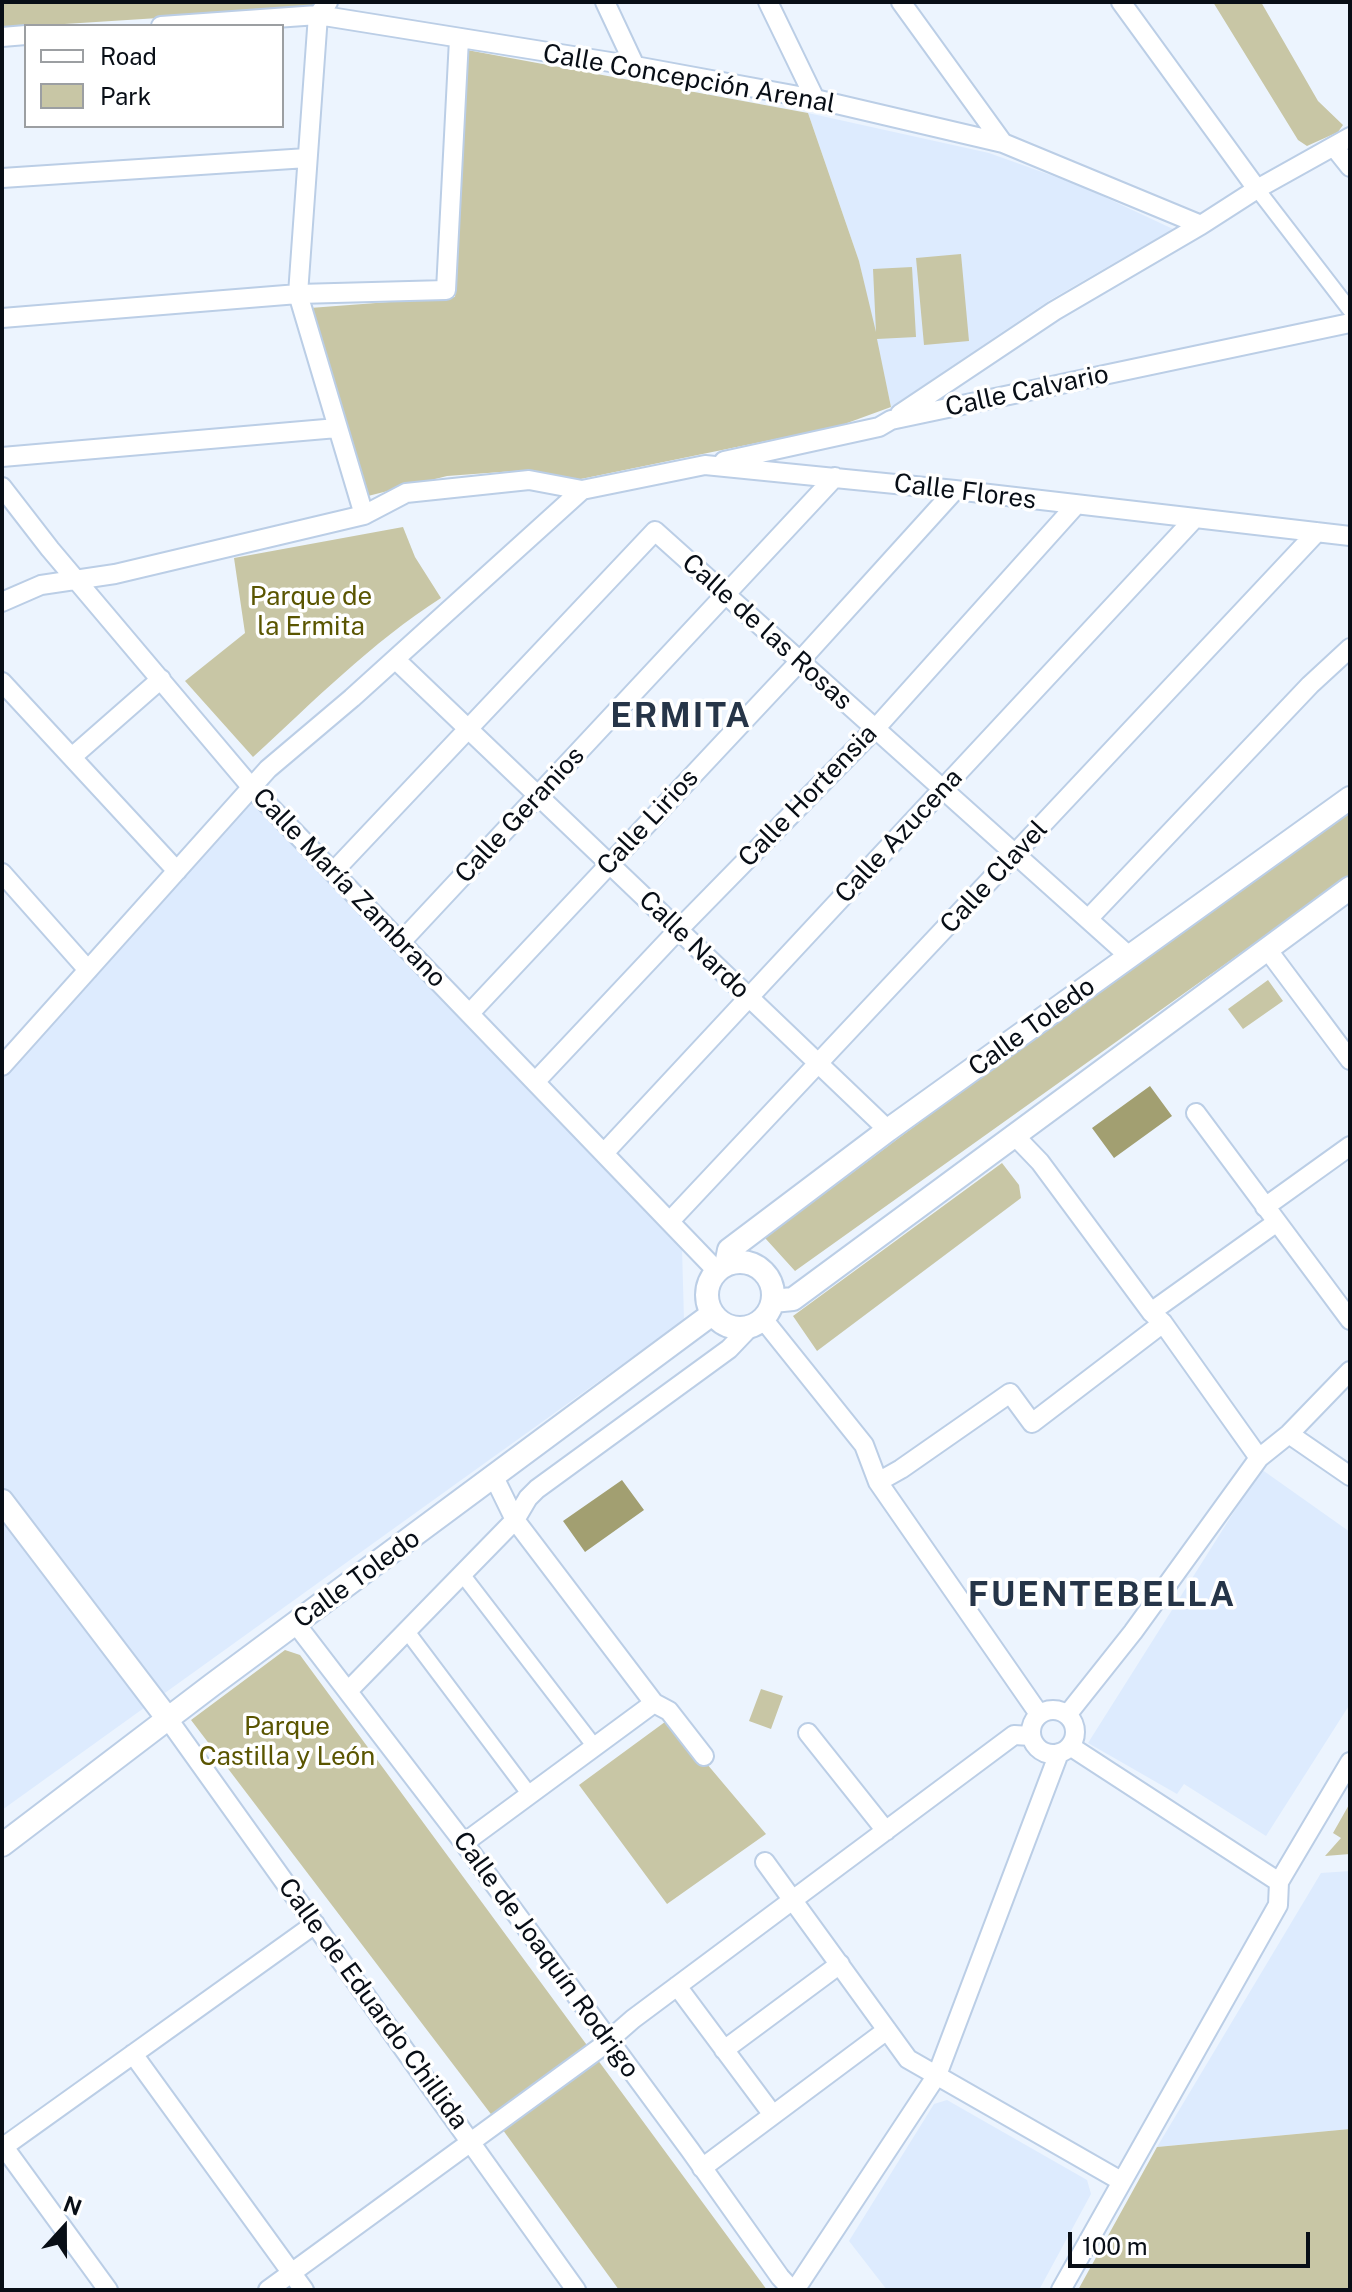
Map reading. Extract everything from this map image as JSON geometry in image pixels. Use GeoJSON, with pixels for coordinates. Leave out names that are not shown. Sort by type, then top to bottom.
{"type":"FeatureCollection","features":[{"type":"Feature","properties":{"kind":"street"},"geometry":{"type":"LineString","coordinates":[[605,2],[635,66]]}},
{"type":"Feature","properties":{"kind":"street"},"geometry":{"type":"LineString","coordinates":[[768,2],[815,99]]}},
{"type":"Feature","properties":{"kind":"street"},"geometry":{"type":"LineString","coordinates":[[901,2],[1003,143]]}},
{"type":"Feature","properties":{"kind":"street"},"geometry":{"type":"LineString","coordinates":[[1121,2],[1257,189],[1350,310]]}},
{"type":"Feature","properties":{"kind":"street"},"geometry":{"type":"LineString","coordinates":[[323,9],[307,158],[298,294],[364,515]]}},
{"type":"Feature","properties":{"kind":"street","name":"Calle Concepción Arenal"},"geometry":{"type":"LineString","coordinates":[[180,24],[323,9],[459,39],[635,66],[815,99],[1003,143],[1201,225]]}},
{"type":"Feature","properties":{"kind":"street"},"geometry":{"type":"LineString","coordinates":[[2,37],[24,35]]}},
{"type":"Feature","properties":{"kind":"street"},"geometry":{"type":"LineString","coordinates":[[2,318],[298,294],[446,290],[459,39]]}},
{"type":"Feature","properties":{"kind":"street"},"geometry":{"type":"LineString","coordinates":[[891,420],[1054,311],[1257,189],[1342,142],[1350,167]]}},
{"type":"Feature","properties":{"kind":"street"},"geometry":{"type":"LineString","coordinates":[[2,178],[307,158]]}},
{"type":"Feature","properties":{"kind":"street","name":"Calle Calvario"},"geometry":{"type":"LineString","coordinates":[[705,465],[879,427],[891,420],[1350,323]]}},
{"type":"Feature","properties":{"kind":"street"},"geometry":{"type":"LineString","coordinates":[[2,457],[337,428]]}},
{"type":"Feature","properties":{"kind":"street","name":"Calle Flores"},"geometry":{"type":"LineString","coordinates":[[582,490],[705,465],[955,490],[1350,536]]}},
{"type":"Feature","properties":{"kind":"street","name":"Calle Geranios"},"geometry":{"type":"LineString","coordinates":[[401,942],[835,477]]}},
{"type":"Feature","properties":{"kind":"street"},"geometry":{"type":"LineString","coordinates":[[2,602],[41,585],[115,574],[364,515],[406,493],[529,480],[582,490]]}},
{"type":"Feature","properties":{"kind":"street","name":"Calle María Zambrano"},"geometry":{"type":"LineString","coordinates":[[2,487],[76,580],[252,788],[670,1221],[721,1268]]}},
{"type":"Feature","properties":{"kind":"street"},"geometry":{"type":"LineString","coordinates":[[4,1059],[285,753],[352,698],[582,490]]}},
{"type":"Feature","properties":{"kind":"street","name":"Calle Lirios"},"geometry":{"type":"LineString","coordinates":[[470,1013],[800,661],[955,490]]}},
{"type":"Feature","properties":{"kind":"street","name":"Calle Hortensia"},"geometry":{"type":"LineString","coordinates":[[535,1082],[678,930],[875,729],[1076,505]]}},
{"type":"Feature","properties":{"kind":"street","name":"Calle Azucena"},"geometry":{"type":"LineString","coordinates":[[604,1153],[1195,518]]}},
{"type":"Feature","properties":{"kind":"street","name":"Calle de las Rosas"},"geometry":{"type":"LineString","coordinates":[[468,729],[655,531],[1130,957]]}},
{"type":"Feature","properties":{"kind":"street","name":"Calle Clavel"},"geometry":{"type":"LineString","coordinates":[[670,1221],[1317,532]]}},
{"type":"Feature","properties":{"kind":"street"},"geometry":{"type":"LineString","coordinates":[[1089,918],[1310,685],[1350,648]]}},
{"type":"Feature","properties":{"kind":"street","name":"Calle Nardo"},"geometry":{"type":"LineString","coordinates":[[395,659],[888,1130]]}},
{"type":"Feature","properties":{"kind":"street"},"geometry":{"type":"LineString","coordinates":[[72,757],[161,679]]}},
{"type":"Feature","properties":{"kind":"street"},"geometry":{"type":"LineString","coordinates":[[2,682],[177,871]]}},
{"type":"Feature","properties":{"kind":"street"},"geometry":{"type":"LineString","coordinates":[[333,872],[468,729]]}},
{"type":"Feature","properties":{"kind":"street","name":"Calle Toledo"},"geometry":{"type":"LineString","coordinates":[[721,1268],[729,1250],[888,1130],[1350,798]]}},
{"type":"Feature","properties":{"kind":"street"},"geometry":{"type":"LineString","coordinates":[[2,873],[88,970]]}},
{"type":"Feature","properties":{"kind":"street"},"geometry":{"type":"LineString","coordinates":[[348,1691],[515,1520],[537,1489],[729,1349],[762,1316],[772,1287],[766,1274],[754,1265],[740,1262],[721,1268],[710,1281],[707,1292],[712,1314],[722,1324],[736,1328],[762,1316],[793,1299],[1350,888]]}},
{"type":"Feature","properties":{"kind":"street"},"geometry":{"type":"LineString","coordinates":[[1267,949],[1350,1060]]}},
{"type":"Feature","properties":{"kind":"street"},"geometry":{"type":"LineString","coordinates":[[1196,1113],[1350,1320]]}},
{"type":"Feature","properties":{"kind":"street"},"geometry":{"type":"LineString","coordinates":[[1015,1136],[1040,1162],[1259,1458]]}},
{"type":"Feature","properties":{"kind":"street"},"geometry":{"type":"LineString","coordinates":[[878,1482],[1010,1393],[1032,1423],[1157,1318],[1270,1213],[1350,1146]]}},
{"type":"Feature","properties":{"kind":"street","name":"Calle Toledo"},"geometry":{"type":"LineString","coordinates":[[2,1845],[712,1314]]}},
{"type":"Feature","properties":{"kind":"street"},"geometry":{"type":"LineString","coordinates":[[762,1316],[864,1445],[878,1482],[1039,1714]]}},
{"type":"Feature","properties":{"kind":"street"},"geometry":{"type":"LineString","coordinates":[[1067,1715],[1133,1632],[1259,1458],[1289,1434],[1350,1371]]}},
{"type":"Feature","properties":{"kind":"street"},"geometry":{"type":"LineString","coordinates":[[1289,1434],[1350,1476]]}},
{"type":"Feature","properties":{"kind":"street"},"geometry":{"type":"LineString","coordinates":[[494,1477],[515,1520],[654,1703],[669,1711],[704,1756]]}},
{"type":"Feature","properties":{"kind":"street"},"geometry":{"type":"LineString","coordinates":[[2,1501],[168,1719]]}},
{"type":"Feature","properties":{"kind":"street"},"geometry":{"type":"LineString","coordinates":[[462,1574],[595,1747]]}},
{"type":"Feature","properties":{"kind":"street","name":"Calle de Joaquín Rodrigo"},"geometry":{"type":"LineString","coordinates":[[296,1624],[464,1843],[780,2277],[794,2290]]}},
{"type":"Feature","properties":{"kind":"street"},"geometry":{"type":"LineString","coordinates":[[406,1630],[530,1795]]}},
{"type":"Feature","properties":{"kind":"street"},"geometry":{"type":"LineString","coordinates":[[464,1843],[654,1703]]}},
{"type":"Feature","properties":{"kind":"street"},"geometry":{"type":"LineString","coordinates":[[794,2290],[937,2075],[1064,1750],[1074,1739],[1073,1722],[1067,1715],[1053,1710],[1039,1714],[1032,1724],[1031,1736],[1041,1751],[1050,1754],[1064,1750],[1279,1882]]}},
{"type":"Feature","properties":{"kind":"street","name":"Calle de Eduardo Chillida"},"geometry":{"type":"LineString","coordinates":[[168,1719],[576,2290]]}},
{"type":"Feature","properties":{"kind":"street"},"geometry":{"type":"LineString","coordinates":[[808,1733],[886,1831]]}},
{"type":"Feature","properties":{"kind":"street"},"geometry":{"type":"LineString","coordinates":[[268,2290],[609,2041],[633,2019],[1014,1735],[1031,1736]]}},
{"type":"Feature","properties":{"kind":"street"},"geometry":{"type":"LineString","coordinates":[[1061,2290],[1278,1905],[1279,1882],[1350,1762]]}},
{"type":"Feature","properties":{"kind":"street"},"geometry":{"type":"LineString","coordinates":[[765,1862],[908,2059],[1121,2181]]}},
{"type":"Feature","properties":{"kind":"street"},"geometry":{"type":"LineString","coordinates":[[108,2290],[3,2148],[315,1924]]}},
{"type":"Feature","properties":{"kind":"street"},"geometry":{"type":"LineString","coordinates":[[724,2050],[840,1964]]}},
{"type":"Feature","properties":{"kind":"street"},"geometry":{"type":"LineString","coordinates":[[677,1986],[773,2115]]}},
{"type":"Feature","properties":{"kind":"street"},"geometry":{"type":"LineString","coordinates":[[702,2168],[887,2030]]}},
{"type":"Feature","properties":{"kind":"street"},"geometry":{"type":"LineString","coordinates":[[133,2054],[304,2290]]}},
{"type":"Feature","properties":{"kind":"shaded area"},"geometry":{"type":"Polygon","coordinates":[[[808,113],[989,153],[1081,186],[1173,229],[1050,300],[891,407],[859,261],[808,113]]]}},
{"type":"Feature","properties":{"kind":"shaded area"},"geometry":{"type":"Polygon","coordinates":[[[253,801],[682,1248],[684,1320],[2,1810],[2,1078],[253,801]]]}},
{"type":"Feature","properties":{"kind":"shaded area"},"geometry":{"type":"Polygon","coordinates":[[[1150,1086],[1172,1116],[1114,1158],[1092,1128],[1150,1086]]]}},
{"type":"Feature","properties":{"kind":"shaded area"},"geometry":{"type":"Polygon","coordinates":[[[1261,1469],[1350,1532],[1350,1704],[1266,1836],[1184,1784],[1177,1794],[1088,1743],[1261,1469]]]}},
{"type":"Feature","properties":{"kind":"shaded area"},"geometry":{"type":"Polygon","coordinates":[[[622,1480],[644,1510],[585,1552],[563,1521],[622,1480]]]}},
{"type":"Feature","properties":{"kind":"shaded area"},"geometry":{"type":"Polygon","coordinates":[[[1350,1871],[1350,2129],[1157,2147],[1321,1873],[1350,1871]]]}},
{"type":"Feature","properties":{"kind":"shaded area"},"geometry":{"type":"Polygon","coordinates":[[[947,2100],[1087,2180],[1091,2194],[1039,2290],[887,2290],[849,2241],[934,2104],[947,2100]]]}},
{"type":"Feature","properties":{"kind":"green space"},"geometry":{"type":"Polygon","coordinates":[[[2,2],[320,2],[315,8],[24,24],[24,27],[2,28],[2,2]]]}},
{"type":"Feature","properties":{"kind":"green space"},"geometry":{"type":"Polygon","coordinates":[[[1213,2],[1261,2],[1318,101],[1343,125],[1338,132],[1307,146],[1298,140],[1213,2]]]}},
{"type":"Feature","properties":{"kind":"green space"},"geometry":{"type":"Polygon","coordinates":[[[467,50],[808,113],[859,261],[876,332],[873,269],[912,267],[916,337],[877,339],[891,407],[839,426],[571,481],[528,470],[447,476],[368,496],[310,308],[455,297],[467,50]]]}},
{"type":"Feature","properties":{"kind":"green space"},"geometry":{"type":"Polygon","coordinates":[[[961,254],[969,341],[924,345],[916,258],[961,254]]]}},
{"type":"Feature","properties":{"kind":"green space","name":"Parque de la Ermita"},"geometry":{"type":"Polygon","coordinates":[[[403,527],[415,557],[441,598],[367,653],[253,757],[185,681],[245,633],[234,558],[403,527]]]}},
{"type":"Feature","properties":{"kind":"green space"},"geometry":{"type":"Polygon","coordinates":[[[1350,801],[1350,875],[795,1271],[765,1238],[1350,801]]]}},
{"type":"Feature","properties":{"kind":"green space"},"geometry":{"type":"Polygon","coordinates":[[[1268,980],[1283,1001],[1243,1029],[1228,1009],[1268,980]]]}},
{"type":"Feature","properties":{"kind":"green space"},"geometry":{"type":"Polygon","coordinates":[[[1002,1163],[1019,1185],[1021,1198],[817,1351],[793,1316],[1002,1163]]]}},
{"type":"Feature","properties":{"kind":"green space","name":"Parque Castilla y León"},"geometry":{"type":"Polygon","coordinates":[[[285,1650],[300,1655],[767,2290],[619,2290],[500,2126],[191,1720],[285,1650]]]}},
{"type":"Feature","properties":{"kind":"green space"},"geometry":{"type":"Polygon","coordinates":[[[761,1689],[783,1696],[771,1729],[749,1721],[761,1689]]]}},
{"type":"Feature","properties":{"kind":"green space"},"geometry":{"type":"Polygon","coordinates":[[[669,1719],[766,1834],[667,1904],[579,1785],[669,1719]]]}},
{"type":"Feature","properties":{"kind":"green space"},"geometry":{"type":"Polygon","coordinates":[[[1350,1803],[1350,1854],[1325,1856],[1341,1838],[1333,1833],[1350,1803]]]}},
{"type":"Feature","properties":{"kind":"green space"},"geometry":{"type":"Polygon","coordinates":[[[1350,2129],[1350,2290],[1078,2290],[1157,2147],[1350,2129]]]}},
{"type":"Feature","properties":{"kind":"district","name":"ERMITA"},"geometry":{"type":"Point","coordinates":[681,717]}},
{"type":"Feature","properties":{"kind":"district","name":"FUENTEBELLA"},"geometry":{"type":"Point","coordinates":[1102,1596]}}]}
